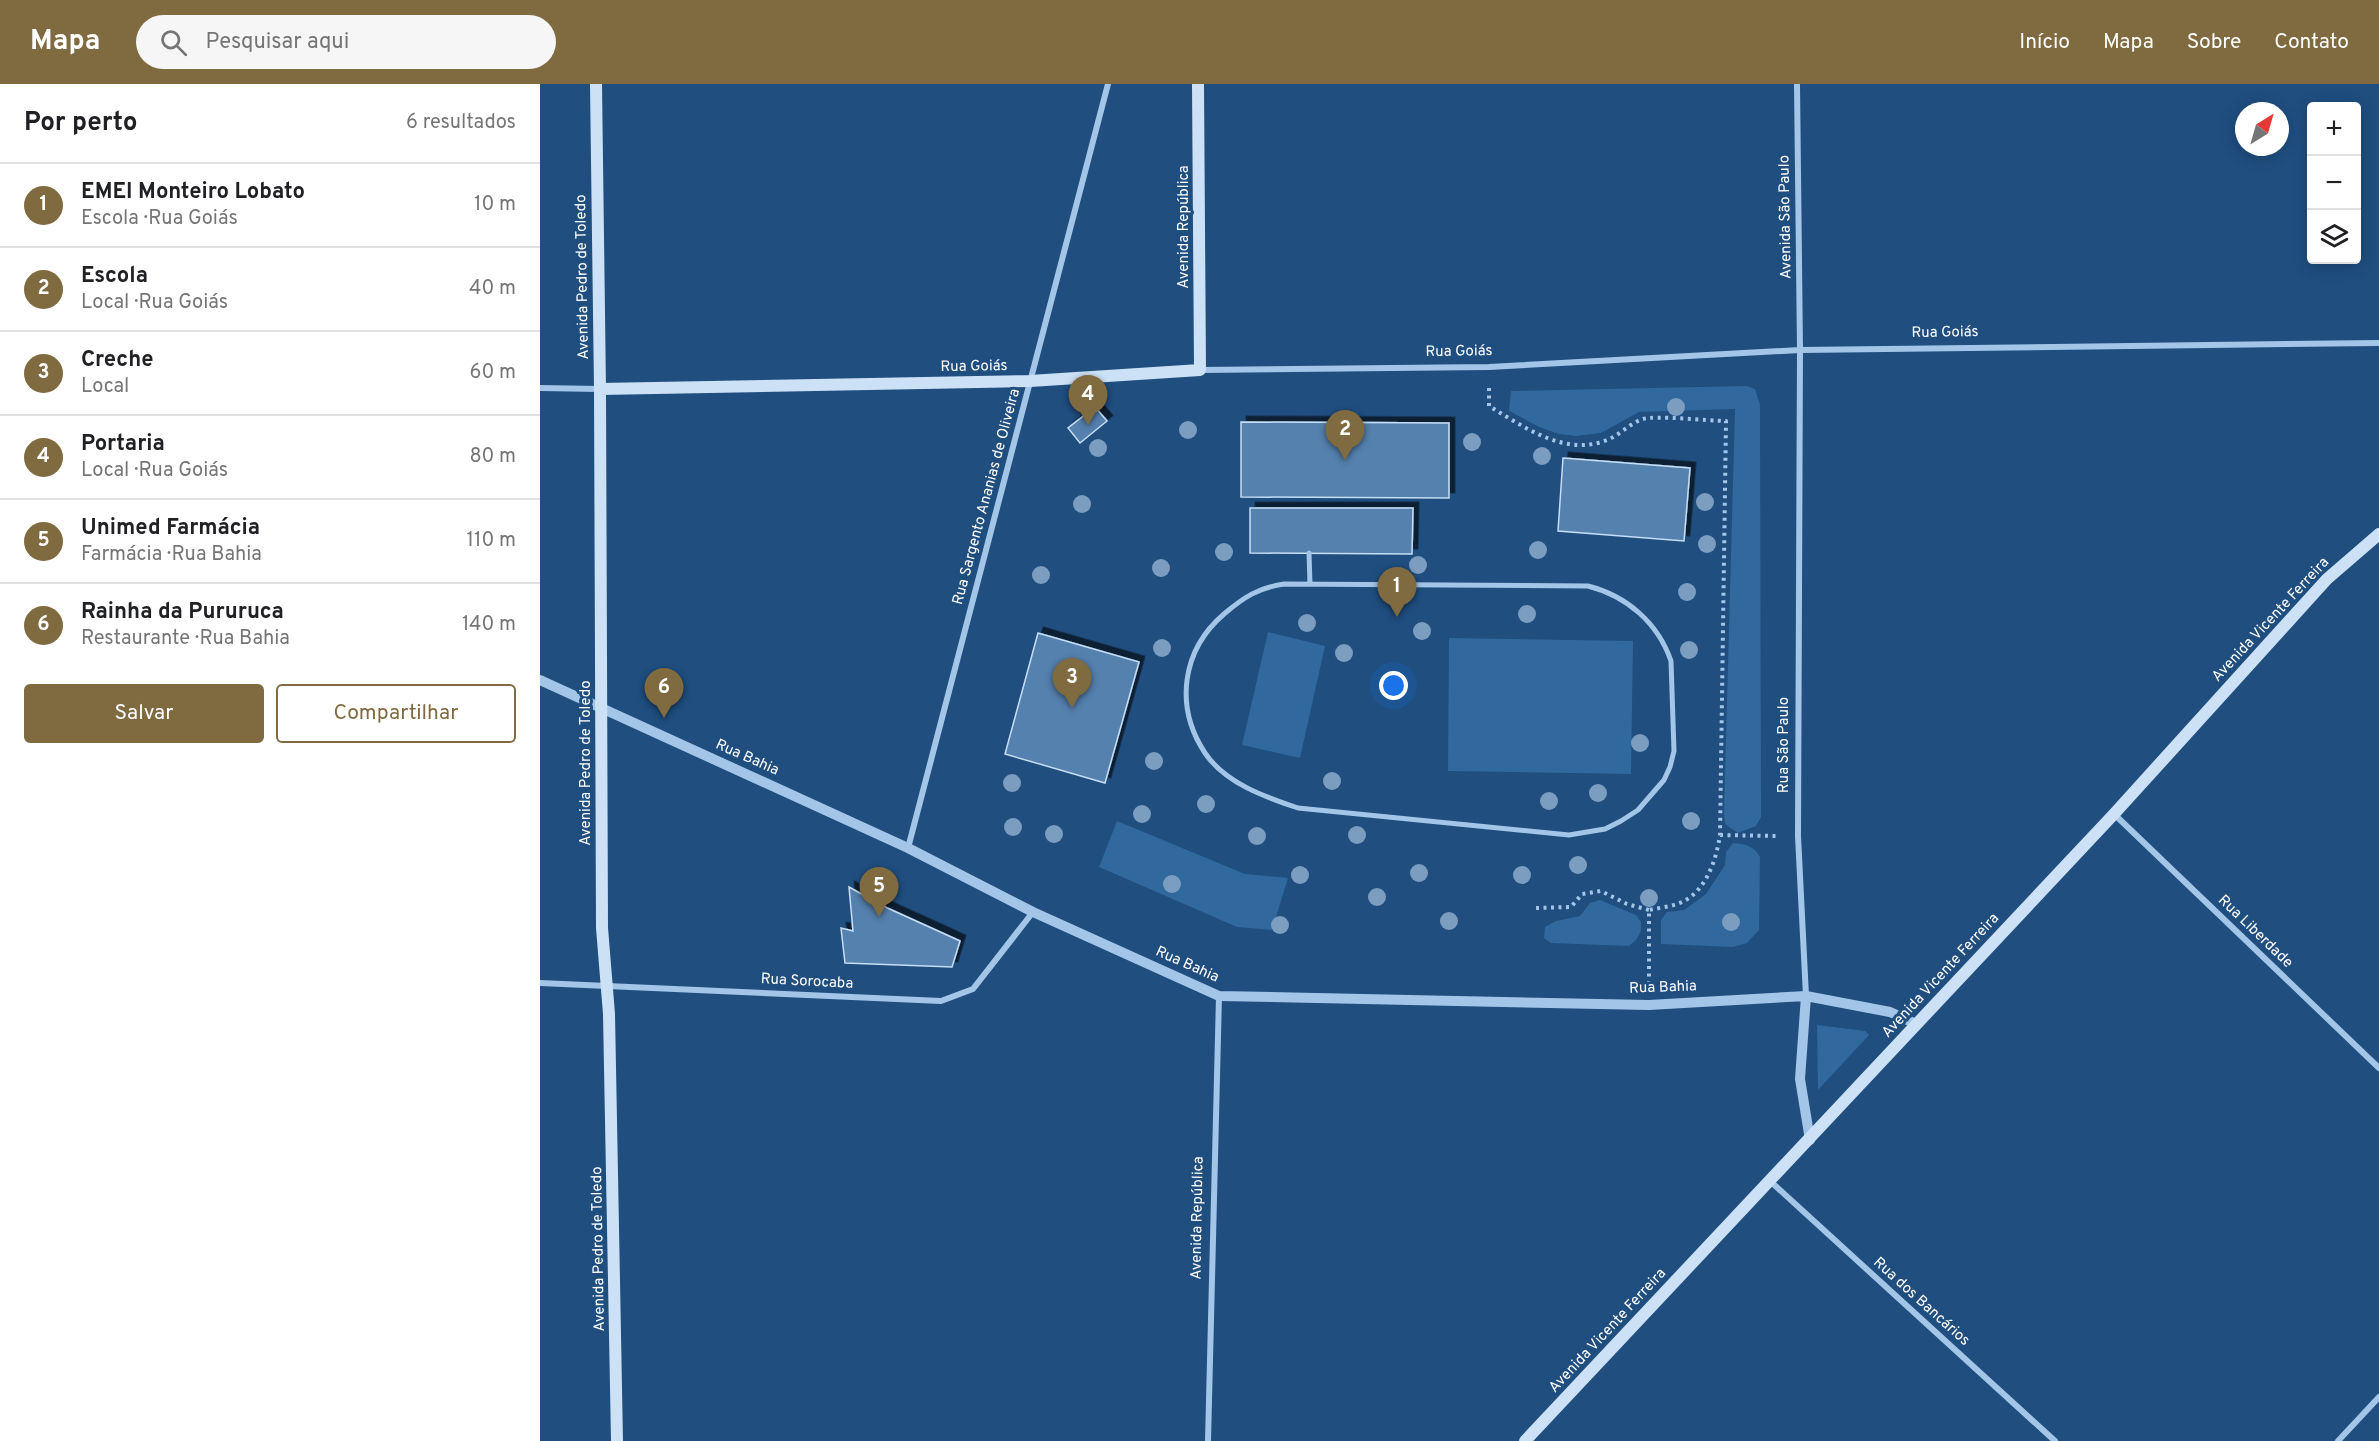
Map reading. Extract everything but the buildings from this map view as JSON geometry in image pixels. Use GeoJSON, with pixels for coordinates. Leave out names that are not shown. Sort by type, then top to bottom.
{"type":"FeatureCollection","features":[{"type":"Feature","properties":{"kind":"main road","name":"Avenida Pedro de Toledo"},"geometry":{"type":"LineString","coordinates":[[596,84],[600,389],[602,928],[608,987],[617,1441]]}},
{"type":"Feature","properties":{"kind":"main road","name":"Avenida República"},"geometry":{"type":"LineString","coordinates":[[1198,84],[1200,370]]}},
{"type":"Feature","properties":{"kind":"main road","name":"Rua Goiás"},"geometry":{"type":"LineString","coordinates":[[600,389],[1030,381],[1200,370]]}},
{"type":"Feature","properties":{"kind":"main road","name":"Avenida Vicente Ferreira"},"geometry":{"type":"LineString","coordinates":[[1525,1441],[1810,1140],[2114,813],[2327,579],[2379,534]]}},
{"type":"Feature","properties":{"kind":"street","name":"Rua Sargento Ananias de Oliveira"},"geometry":{"type":"LineString","coordinates":[[908,848],[1108,84]]}},
{"type":"Feature","properties":{"kind":"street","name":"Avenida São Paulo"},"geometry":{"type":"LineString","coordinates":[[1797,84],[1800,350]]}},
{"type":"Feature","properties":{"kind":"street","name":"Rua Goiás"},"geometry":{"type":"LineString","coordinates":[[1200,370],[1489,367],[1800,350],[2379,343]]}},
{"type":"Feature","properties":{"kind":"street","name":"Rua São Paulo"},"geometry":{"type":"LineString","coordinates":[[1800,350],[1798,836],[1806,996],[1800,1079],[1810,1140]]}},
{"type":"Feature","properties":{"kind":"street","name":"Rua Goiás"},"geometry":{"type":"LineString","coordinates":[[540,388],[600,389]]}},
{"type":"Feature","properties":{"kind":"street"},"geometry":{"type":"LineString","coordinates":[[1309,553],[1310,584]]}},
{"type":"Feature","properties":{"kind":"street"},"geometry":{"type":"LineString","coordinates":[[1310,584],[1588,586],[1607,591],[1628,603],[1650,624],[1662,638],[1671,662],[1674,751],[1664,780],[1638,810],[1621,821],[1605,829],[1569,835],[1298,808],[1264,797],[1222,772],[1205,754],[1195,734],[1188,711],[1185,686],[1197,646],[1209,627],[1242,598],[1269,586],[1310,584]]}},
{"type":"Feature","properties":{"kind":"street","name":"Rua Bahia"},"geometry":{"type":"LineString","coordinates":[[540,680],[908,848],[1033,912],[1219,996],[1649,1005],[1806,996],[1890,1012],[1916,1024]]}},
{"type":"Feature","properties":{"kind":"street","name":"Rua Liberdade"},"geometry":{"type":"LineString","coordinates":[[2114,813],[2379,1068]]}},
{"type":"Feature","properties":{"kind":"street","name":"Rua Sorocaba"},"geometry":{"type":"LineString","coordinates":[[540,983],[940,1001],[973,989],[1033,912]]}},
{"type":"Feature","properties":{"kind":"street","name":"Avenida República"},"geometry":{"type":"LineString","coordinates":[[1208,1441],[1219,996]]}},
{"type":"Feature","properties":{"kind":"street","name":"Rua dos Bancários"},"geometry":{"type":"LineString","coordinates":[[1770,1181],[2055,1441]]}},
{"type":"Feature","properties":{"kind":"street"},"geometry":{"type":"LineString","coordinates":[[2338,1441],[2379,1397]]}},
{"type":"Feature","properties":{"kind":"path"},"geometry":{"type":"LineString","coordinates":[[1720,835],[1798,836]]}},
{"type":"Feature","properties":{"kind":"path"},"geometry":{"type":"LineString","coordinates":[[1536,908],[1571,907],[1582,894],[1601,891],[1628,904],[1649,910]]}},
{"type":"Feature","properties":{"kind":"shaded area"},"geometry":{"type":"Polygon","coordinates":[[[1747,386],[1755,389],[1760,405],[1761,817],[1756,826],[1738,833],[1725,824],[1724,812],[1735,409],[1639,412],[1601,433],[1576,436],[1559,434],[1539,427],[1509,411],[1511,391],[1747,386]]]}},
{"type":"Feature","properties":{"kind":"shaded area"},"geometry":{"type":"Polygon","coordinates":[[[1268,632],[1325,646],[1300,758],[1242,745],[1268,632]]]}},
{"type":"Feature","properties":{"kind":"shaded area"},"geometry":{"type":"Polygon","coordinates":[[[1449,638],[1633,641],[1631,774],[1448,771],[1449,638]]]}},
{"type":"Feature","properties":{"kind":"shaded area"},"geometry":{"type":"Polygon","coordinates":[[[1117,821],[1245,874],[1288,878],[1272,930],[1237,927],[1099,867],[1117,821]]]}},
{"type":"Feature","properties":{"kind":"shaded area"},"geometry":{"type":"Polygon","coordinates":[[[1733,843],[1749,846],[1760,857],[1759,930],[1747,943],[1733,947],[1661,944],[1661,920],[1667,912],[1684,910],[1706,894],[1725,865],[1726,852],[1733,843]]]}},
{"type":"Feature","properties":{"kind":"shaded area"},"geometry":{"type":"Polygon","coordinates":[[[1600,900],[1636,915],[1641,922],[1641,931],[1629,946],[1551,943],[1544,938],[1545,927],[1556,921],[1580,916],[1590,903],[1600,900]]]}},
{"type":"Feature","properties":{"kind":"shaded area"},"geometry":{"type":"Polygon","coordinates":[[[1817,1025],[1865,1031],[1869,1035],[1818,1090],[1817,1025]]]}},
{"type":"Feature","properties":{"kind":"place","name":"Portaria"},"geometry":{"type":"Point","coordinates":[1088,425]}},
{"type":"Feature","properties":{"kind":"place","name":"Escola"},"geometry":{"type":"Point","coordinates":[1345,460]}},
{"type":"Feature","properties":{"kind":"place","name":"EMEI Monteiro Lobato"},"geometry":{"type":"Point","coordinates":[1397,617]}},
{"type":"Feature","properties":{"kind":"place","name":"Creche"},"geometry":{"type":"Point","coordinates":[1072,708]}},
{"type":"Feature","properties":{"kind":"place","name":"Rainha da Pururuca"},"geometry":{"type":"Point","coordinates":[664,718]}},
{"type":"Feature","properties":{"kind":"place","name":"Unimed Farmácia"},"geometry":{"type":"Point","coordinates":[879,917]}}]}
